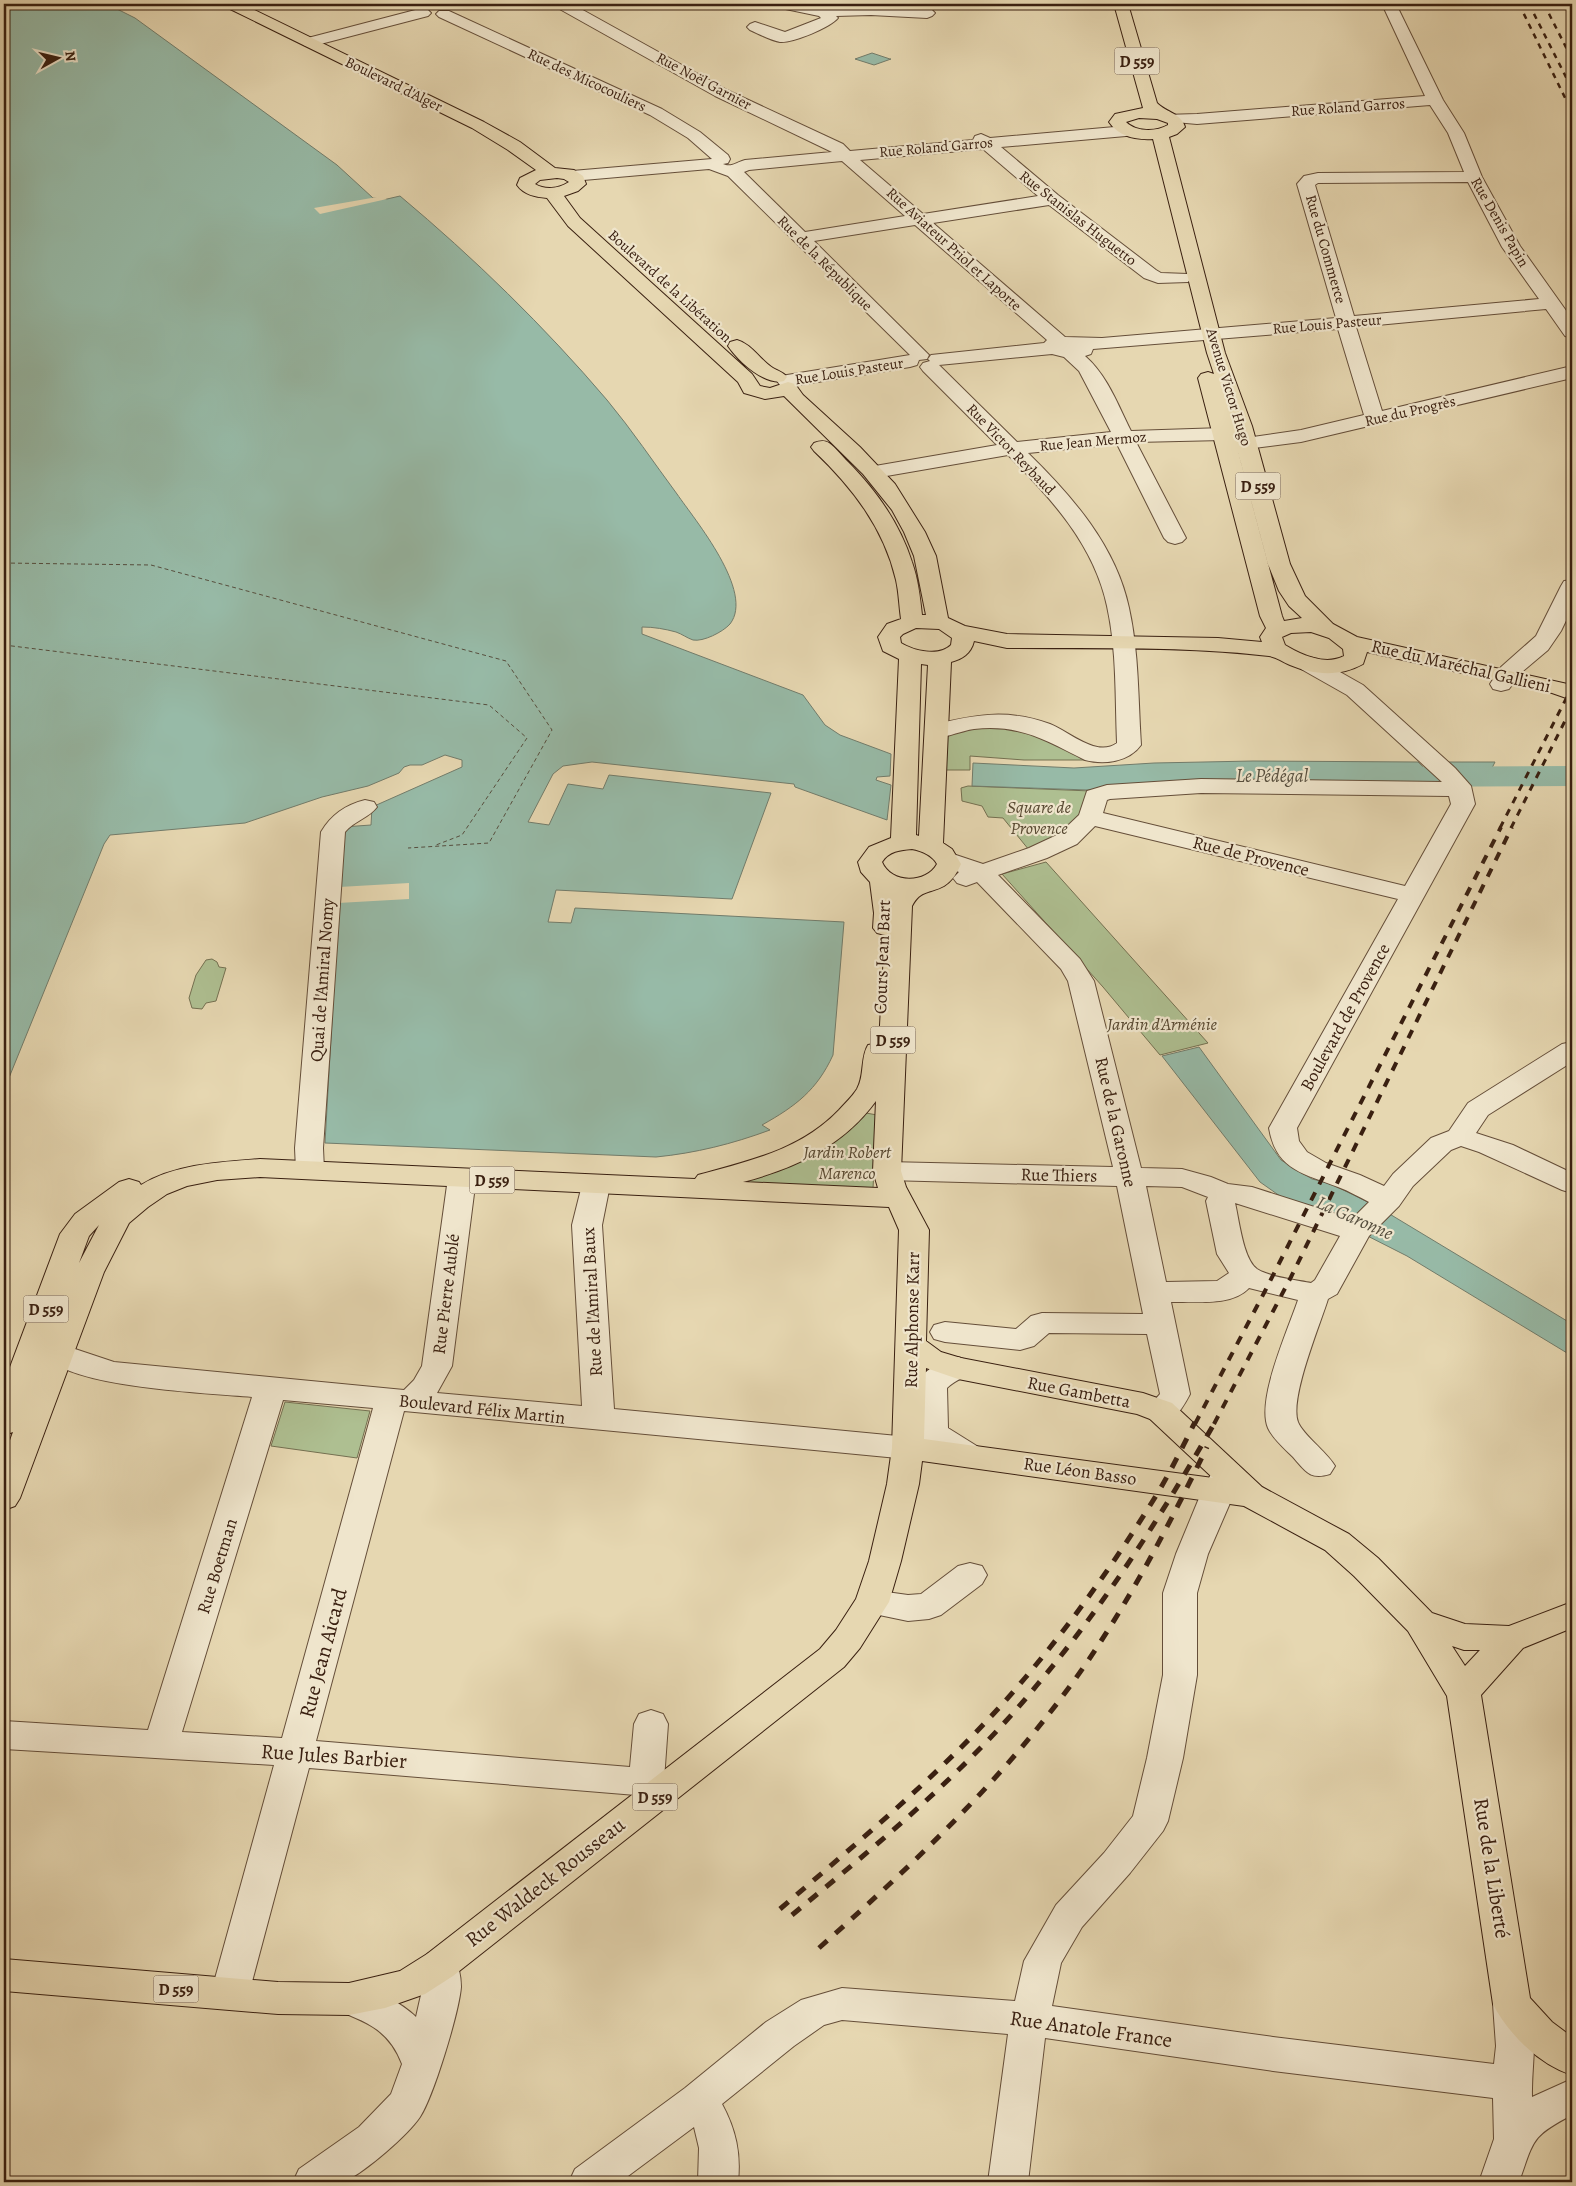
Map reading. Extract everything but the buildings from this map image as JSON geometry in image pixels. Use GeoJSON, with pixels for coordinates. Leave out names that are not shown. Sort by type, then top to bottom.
{"type":"FeatureCollection","features":[{"type":"Feature","properties":{"kind":"main road","name":"Boulevard d'Alger"},"geometry":{"type":"LineString","coordinates":[[231,4],[478,126],[514,146],[551,173]]}},
{"type":"Feature","properties":{"kind":"main road","name":"D 559"},"geometry":{"type":"LineString","coordinates":[[1106,4],[1133,105],[1132,114]]}},
{"type":"Feature","properties":{"kind":"main road","name":"D 559"},"geometry":{"type":"LineString","coordinates":[[1121,4],[1149,104],[1167,123]]}},
{"type":"Feature","properties":{"kind":"main road"},"geometry":{"type":"LineString","coordinates":[[1132,114],[1167,123],[1132,134],[1121,117],[1132,114]]}},
{"type":"Feature","properties":{"kind":"main road","name":"Avenue Victor Hugo"},"geometry":{"type":"LineString","coordinates":[[1167,123],[1223,434],[1276,639]]}},
{"type":"Feature","properties":{"kind":"main road"},"geometry":{"type":"LineString","coordinates":[[551,173],[567,185],[532,189],[528,187],[526,182],[536,175],[551,173]]}},
{"type":"Feature","properties":{"kind":"main road","name":"Boulevard de la Libération"},"geometry":{"type":"LineString","coordinates":[[694,308],[572,199],[567,185],[556,197],[574,222],[835,459],[861,488],[884,521],[902,562],[907,582],[912,622]]}},
{"type":"Feature","properties":{"kind":"main road","name":"Avenue Victor Hugo"},"geometry":{"type":"LineString","coordinates":[[1162,213],[1182,278],[1246,444],[1279,564],[1290,591],[1306,612],[1324,627]]}},
{"type":"Feature","properties":{"kind":"main road","name":"Boulevard de la Libération"},"geometry":{"type":"LineString","coordinates":[[723,333],[766,372],[784,382],[796,399],[875,472],[895,497],[919,538],[932,583],[938,623]]}},
{"type":"Feature","properties":{"kind":"main road"},"geometry":{"type":"LineString","coordinates":[[755,388],[776,393],[784,382]]}},
{"type":"Feature","properties":{"kind":"main road"},"geometry":{"type":"LineString","coordinates":[[903,834],[872,856],[870,868],[882,880],[893,884],[916,886],[927,884],[938,854],[935,758],[937,731],[953,646],[951,626],[938,623],[912,622],[895,629],[889,637],[891,646],[910,657],[923,659],[953,646],[1007,640],[1218,645],[1276,639],[1299,625],[1324,627],[1352,654],[1331,666],[1309,664],[1276,639]]}},
{"type":"Feature","properties":{"kind":"main road","name":"Rue du Maréchal Gallieni"},"geometry":{"type":"LineString","coordinates":[[1352,654],[1403,664],[1558,688],[1572,693]]}},
{"type":"Feature","properties":{"kind":"main road"},"geometry":{"type":"LineString","coordinates":[[903,834],[910,657]]}},
{"type":"Feature","properties":{"kind":"main road","name":"Rue du Maréchal Gallieni"},"geometry":{"type":"LineString","coordinates":[[1503,680],[1572,697]]}},
{"type":"Feature","properties":{"kind":"main road"},"geometry":{"type":"LineString","coordinates":[[903,834],[938,854]]}},
{"type":"Feature","properties":{"kind":"main road","name":"Cours Jean Bart"},"geometry":{"type":"LineString","coordinates":[[674,1188],[754,1170],[810,1148],[844,1124],[862,1102],[874,1081],[877,1065],[887,913],[882,880]]}},
{"type":"Feature","properties":{"kind":"main road","name":"Cours Jean Bart"},"geometry":{"type":"LineString","coordinates":[[896,1198],[889,1184],[887,1171],[899,906],[906,894],[916,886]]}},
{"type":"Feature","properties":{"kind":"main road","name":"D 559"},"geometry":{"type":"LineString","coordinates":[[4,1424],[75,1234],[84,1221],[127,1189],[160,1175],[188,1167],[264,1160],[310,1170]]}},
{"type":"Feature","properties":{"kind":"main road","name":"D 559"},"geometry":{"type":"LineString","coordinates":[[4,1498],[60,1354],[89,1272],[117,1218],[138,1200],[158,1188],[180,1179],[217,1171],[260,1168],[896,1198]]}},
{"type":"Feature","properties":{"kind":"main road","name":"Rue Alphonse Karr"},"geometry":{"type":"LineString","coordinates":[[896,1198],[910,1218],[914,1230],[908,1448]]}},
{"type":"Feature","properties":{"kind":"main road","name":"Rue Gambetta"},"geometry":{"type":"LineString","coordinates":[[912,1346],[930,1359],[958,1368],[1143,1404],[1161,1411],[1222,1482]]}},
{"type":"Feature","properties":{"kind":"main road","name":"D 559"},"geometry":{"type":"LineString","coordinates":[[867,1611],[885,1561],[899,1503],[908,1448]]}},
{"type":"Feature","properties":{"kind":"main road","name":"Rue Léon Basso"},"geometry":{"type":"LineString","coordinates":[[908,1448],[1222,1482],[1251,1495]]}},
{"type":"Feature","properties":{"kind":"main road","name":"Rue de la Liberté"},"geometry":{"type":"LineString","coordinates":[[1251,1495],[1337,1542],[1366,1567],[1420,1622],[1464,1694],[1474,1746],[1512,2004]]}},
{"type":"Feature","properties":{"kind":"main road","name":"Rue Waldeck Rousseau"},"geometry":{"type":"LineString","coordinates":[[349,1999],[385,1992],[412,1983],[440,1965],[650,1789],[782,1699],[832,1658],[867,1611]]}},
{"type":"Feature","properties":{"kind":"main road"},"geometry":{"type":"LineString","coordinates":[[1464,1694],[1472,1680],[1511,1639],[1572,1614]]}},
{"type":"Feature","properties":{"kind":"main road"},"geometry":{"type":"LineString","coordinates":[[1420,1622],[1464,1636],[1511,1639]]}},
{"type":"Feature","properties":{"kind":"main road","name":"D 559"},"geometry":{"type":"LineString","coordinates":[[4,1975],[278,1998],[349,1999]]}},
{"type":"Feature","properties":{"kind":"main road"},"geometry":{"type":"LineString","coordinates":[[1512,2004],[1538,2034],[1571,2054]]}},
{"type":"Feature","properties":{"kind":"street","name":"Rue Noël Garnier"},"geometry":{"type":"LineString","coordinates":[[561,4],[721,93],[829,143],[846,153]]}},
{"type":"Feature","properties":{"kind":"street"},"geometry":{"type":"LineString","coordinates":[[781,4],[824,12],[889,10],[927,13]]}},
{"type":"Feature","properties":{"kind":"street","name":"Rue Denis Papin"},"geometry":{"type":"LineString","coordinates":[[1389,4],[1437,103],[1456,133],[1474,177],[1511,247],[1572,332]]}},
{"type":"Feature","properties":{"kind":"street"},"geometry":{"type":"LineString","coordinates":[[309,42],[424,8],[432,15],[451,8]]}},
{"type":"Feature","properties":{"kind":"street","name":"Rue des Micocouliers"},"geometry":{"type":"LineString","coordinates":[[451,8],[656,112],[694,135],[730,166]]}},
{"type":"Feature","properties":{"kind":"street"},"geometry":{"type":"LineString","coordinates":[[755,28],[780,37],[787,37],[826,22],[830,18],[824,12]]}},
{"type":"Feature","properties":{"kind":"street","name":"Rue Roland Garros"},"geometry":{"type":"LineString","coordinates":[[1167,123],[1437,103]]}},
{"type":"Feature","properties":{"kind":"street","name":"Rue Roland Garros"},"geometry":{"type":"LineString","coordinates":[[567,185],[846,153],[983,141],[1132,134]]}},
{"type":"Feature","properties":{"kind":"street","name":"Rue Stanislas Huguetto"},"geometry":{"type":"LineString","coordinates":[[983,141],[1052,199],[1150,274],[1158,278],[1182,278]]}},
{"type":"Feature","properties":{"kind":"street","name":"Rue Aviateur Priol et Laporte"},"geometry":{"type":"LineString","coordinates":[[846,153],[1068,347],[1090,373],[1175,538]]}},
{"type":"Feature","properties":{"kind":"street","name":"Rue de la République"},"geometry":{"type":"LineString","coordinates":[[730,166],[799,238],[925,361]]}},
{"type":"Feature","properties":{"kind":"street","name":"Rue du Commerce"},"geometry":{"type":"LineString","coordinates":[[1375,419],[1306,184],[1310,180],[1318,178],[1474,177]]}},
{"type":"Feature","properties":{"kind":"street"},"geometry":{"type":"LineString","coordinates":[[799,238],[1052,199]]}},
{"type":"Feature","properties":{"kind":"street","name":"Rue Louis Pasteur"},"geometry":{"type":"LineString","coordinates":[[784,382],[925,361],[1551,303]]}},
{"type":"Feature","properties":{"kind":"street","name":"Rue Victor Reybaud"},"geometry":{"type":"LineString","coordinates":[[925,361],[1026,460],[1064,504],[1094,544],[1114,588],[1123,643],[1129,745],[1123,750],[1110,755],[1093,755],[1042,730],[1006,722],[973,722],[937,731]]}},
{"type":"Feature","properties":{"kind":"street","name":"Rue du Progrès"},"geometry":{"type":"LineString","coordinates":[[1246,444],[1281,440],[1572,372]]}},
{"type":"Feature","properties":{"kind":"street","name":"Rue Jean Mermoz"},"geometry":{"type":"LineString","coordinates":[[875,472],[1012,448],[1183,434],[1223,434]]}},
{"type":"Feature","properties":{"kind":"street"},"geometry":{"type":"LineString","coordinates":[[1503,680],[1541,643],[1551,628],[1572,586]]}},
{"type":"Feature","properties":{"kind":"street"},"geometry":{"type":"LineString","coordinates":[[1352,654],[1355,690]]}},
{"type":"Feature","properties":{"kind":"street"},"geometry":{"type":"LineString","coordinates":[[1309,664],[1355,690],[1433,761],[1459,788]]}},
{"type":"Feature","properties":{"kind":"street"},"geometry":{"type":"LineString","coordinates":[[981,872],[1054,847],[1068,839],[1093,806],[1107,792],[1201,786],[1459,788]]}},
{"type":"Feature","properties":{"kind":"street","name":"Boulevard de Provence"},"geometry":{"type":"LineString","coordinates":[[1380,1198],[1350,1182],[1311,1168],[1296,1158],[1286,1147],[1283,1128],[1463,804],[1459,788]]}},
{"type":"Feature","properties":{"kind":"street","name":"Rue de Provence"},"geometry":{"type":"LineString","coordinates":[[1093,806],[1412,895]]}},
{"type":"Feature","properties":{"kind":"street","name":"Quai de l'Amiral Nomy"},"geometry":{"type":"LineString","coordinates":[[310,1170],[309,1148],[333,832],[338,823],[348,815],[365,807]]}},
{"type":"Feature","properties":{"kind":"street","name":"Rue de la Garonne"},"geometry":{"type":"LineString","coordinates":[[938,854],[981,872],[1071,964],[1081,981],[1129,1177],[1175,1394],[1161,1411]]}},
{"type":"Feature","properties":{"kind":"street"},"geometry":{"type":"LineString","coordinates":[[1459,1137],[1478,1109],[1572,1050]]}},
{"type":"Feature","properties":{"kind":"street"},"geometry":{"type":"LineString","coordinates":[[1319,1466],[1284,1428],[1280,1414],[1282,1393],[1315,1294],[1326,1286],[1357,1232],[1380,1198],[1404,1180],[1441,1144],[1459,1137],[1475,1140],[1521,1158],[1572,1184]]}},
{"type":"Feature","properties":{"kind":"street","name":"Rue Thiers"},"geometry":{"type":"LineString","coordinates":[[887,1171],[1182,1178],[1201,1183],[1224,1193],[1242,1194],[1357,1232]]}},
{"type":"Feature","properties":{"kind":"street","name":"Rue Pierre Aublé"},"geometry":{"type":"LineString","coordinates":[[401,1401],[428,1382],[437,1366],[462,1178]]}},
{"type":"Feature","properties":{"kind":"street","name":"Rue de l'Amiral Baux"},"geometry":{"type":"LineString","coordinates":[[596,1185],[587,1225],[597,1402],[601,1420]]}},
{"type":"Feature","properties":{"kind":"street"},"geometry":{"type":"LineString","coordinates":[[1224,1193],[1220,1201],[1232,1254],[1245,1275],[1255,1280],[1315,1294]]}},
{"type":"Feature","properties":{"kind":"street"},"geometry":{"type":"LineString","coordinates":[[1153,1292],[1220,1291],[1235,1285],[1245,1275]]}},
{"type":"Feature","properties":{"kind":"street"},"geometry":{"type":"LineString","coordinates":[[946,1332],[1020,1340],[1029,1337],[1035,1328],[1042,1323],[1159,1324]]}},
{"type":"Feature","properties":{"kind":"street","name":"Boulevard Félix Martin"},"geometry":{"type":"LineString","coordinates":[[60,1354],[82,1364],[114,1373],[908,1448]]}},
{"type":"Feature","properties":{"kind":"street","name":"Rue Alphonse Karr"},"geometry":{"type":"LineString","coordinates":[[958,1368],[942,1374],[932,1384],[931,1428],[936,1437],[969,1456]]}},
{"type":"Feature","properties":{"kind":"street","name":"Rue Boetman"},"geometry":{"type":"LineString","coordinates":[[161,1744],[271,1387]]}},
{"type":"Feature","properties":{"kind":"street","name":"Rue Jean Aicard"},"geometry":{"type":"LineString","coordinates":[[230,1993],[296,1753],[401,1401]]}},
{"type":"Feature","properties":{"kind":"street"},"geometry":{"type":"LineString","coordinates":[[1008,2182],[1030,2019],[1042,1961],[1070,1916],[1118,1863],[1150,1821],[1180,1675],[1180,1593],[1192,1554],[1222,1482]]}},
{"type":"Feature","properties":{"kind":"street"},"geometry":{"type":"LineString","coordinates":[[867,1611],[929,1606],[970,1574]]}},
{"type":"Feature","properties":{"kind":"street"},"geometry":{"type":"LineString","coordinates":[[650,1789],[651,1724]]}},
{"type":"Feature","properties":{"kind":"street","name":"Rue Jules Barbier"},"geometry":{"type":"LineString","coordinates":[[4,1735],[296,1753],[650,1789]]}},
{"type":"Feature","properties":{"kind":"street"},"geometry":{"type":"LineString","coordinates":[[313,2182],[373,2139],[406,2106],[438,2008],[442,1986],[440,1965]]}},
{"type":"Feature","properties":{"kind":"street"},"geometry":{"type":"LineString","coordinates":[[349,1999],[379,2010],[405,2028],[415,2044],[421,2063]]}},
{"type":"Feature","properties":{"kind":"street","name":"Rue Anatole France"},"geometry":{"type":"LineString","coordinates":[[589,2182],[699,2100],[747,2058],[814,2011],[842,2004],[1030,2019],[1272,2054],[1512,2083]]}},
{"type":"Feature","properties":{"kind":"street","name":"Rue de la Liberté"},"geometry":{"type":"LineString","coordinates":[[1512,2004],[1515,2046],[1512,2083],[1514,2139]]}},
{"type":"Feature","properties":{"kind":"street"},"geometry":{"type":"LineString","coordinates":[[1500,2182],[1514,2139],[1523,2125],[1533,2116],[1572,2096]]}},
{"type":"Feature","properties":{"kind":"street"},"geometry":{"type":"LineString","coordinates":[[699,2100],[713,2123],[721,2153],[718,2182]]}},
{"type":"Feature","properties":{"kind":"green space"},"geometry":{"type":"Polygon","coordinates":[[[981,725],[1033,730],[1088,760],[1024,760],[970,756],[970,770],[942,770],[944,736],[981,725]]]}},
{"type":"Feature","properties":{"kind":"green space","name":"Square de Provence"},"geometry":{"type":"Polygon","coordinates":[[[968,786],[1091,791],[1089,801],[1071,829],[1029,850],[1003,818],[988,817],[982,806],[962,801],[961,788],[968,786]]]}},
{"type":"Feature","properties":{"kind":"green space","name":"Jardin d'Arménie"},"geometry":{"type":"Polygon","coordinates":[[[1046,862],[1208,1043],[1160,1055],[1103,987],[1002,874],[1046,862]]]}},
{"type":"Feature","properties":{"kind":"green space"},"geometry":{"type":"Polygon","coordinates":[[[212,959],[217,962],[219,967],[226,968],[216,1001],[206,1003],[202,1009],[192,1008],[189,998],[196,975],[206,960],[212,959]]]}},
{"type":"Feature","properties":{"kind":"green space","name":"Jardin Robert Marenco"},"geometry":{"type":"Polygon","coordinates":[[[866,1113],[877,1115],[873,1188],[871,1190],[743,1184],[741,1179],[866,1113]]]}},
{"type":"Feature","properties":{"kind":"green space"},"geometry":{"type":"Polygon","coordinates":[[[285,1402],[370,1411],[357,1458],[271,1446],[285,1402]]]}},
{"type":"Feature","properties":{"kind":"water"},"geometry":{"type":"Polygon","coordinates":[[[4,4],[107,4],[135,18],[337,165],[373,198],[387,199],[400,196],[454,243],[534,319],[607,400],[696,521],[720,557],[735,594],[736,610],[730,624],[713,636],[697,640],[676,632],[655,628],[642,627],[642,634],[803,695],[825,725],[840,735],[891,754],[890,776],[877,777],[876,780],[891,785],[887,820],[795,787],[794,784],[592,762],[563,766],[553,774],[528,822],[549,825],[568,784],[603,789],[609,775],[771,793],[732,899],[556,890],[548,922],[571,923],[575,908],[844,922],[833,1055],[820,1078],[804,1096],[785,1111],[762,1125],[770,1130],[714,1147],[656,1157],[325,1143],[343,827],[371,825],[372,807],[462,767],[462,760],[445,755],[422,765],[404,767],[399,773],[368,786],[322,797],[245,823],[110,835],[104,844],[4,1090],[4,4]]]}},
{"type":"Feature","properties":{"kind":"water"},"geometry":{"type":"Polygon","coordinates":[[[872,53],[891,59],[874,65],[855,59],[872,53]]]}},
{"type":"Feature","properties":{"kind":"water"},"geometry":{"type":"Polygon","coordinates":[[[1253,761],[1418,762],[1441,784],[1199,783],[1088,790],[972,786],[973,763],[1074,768],[1154,763],[1253,761]]]}},
{"type":"Feature","properties":{"kind":"water"},"geometry":{"type":"Polygon","coordinates":[[[1449,762],[1495,762],[1491,770],[1519,770],[1512,782],[1472,783],[1449,762]]]}},
{"type":"Feature","properties":{"kind":"water"},"geometry":{"type":"Polygon","coordinates":[[[1549,770],[1572,770],[1572,782],[1544,783],[1549,770]]]}},
{"type":"Feature","properties":{"kind":"water","name":"La Garonne"},"geometry":{"type":"Polygon","coordinates":[[[1199,1047],[1281,1160],[1312,1179],[1329,1183],[1378,1207],[1572,1324],[1572,1356],[1407,1256],[1340,1222],[1287,1201],[1260,1182],[1162,1056],[1199,1047]]]}},
{"type":"Feature","properties":{"kind":"pier"},"geometry":{"type":"Polygon","coordinates":[[[383,196],[387,199],[320,214],[314,208],[383,196]]]}},
{"type":"Feature","properties":{"kind":"pier"},"geometry":{"type":"Polygon","coordinates":[[[409,883],[409,899],[338,903],[339,887],[409,883]]]}},
{"type":"Feature","properties":{"kind":"waterway","name":"Le Pédégal"},"geometry":{"type":"LineString","coordinates":[[1381,777],[1572,776]]}},
{"type":"Feature","properties":{"kind":"ferry route"},"geometry":{"type":"LineString","coordinates":[[4,563],[151,565],[506,661],[552,730],[489,843],[408,848]]}},
{"type":"Feature","properties":{"kind":"ferry route"},"geometry":{"type":"LineString","coordinates":[[4,645],[489,705],[527,738],[462,835],[436,845]]}},
{"type":"Feature","properties":{"kind":"railway"},"geometry":{"type":"LineString","coordinates":[[1519,4],[1572,112]]}},
{"type":"Feature","properties":{"kind":"railway"},"geometry":{"type":"LineString","coordinates":[[1529,4],[1572,89]]}},
{"type":"Feature","properties":{"kind":"railway"},"geometry":{"type":"LineString","coordinates":[[1544,4],[1572,59]]}},
{"type":"Feature","properties":{"kind":"railway"},"geometry":{"type":"LineString","coordinates":[[1500,828],[1572,687]]}},
{"type":"Feature","properties":{"kind":"railway"},"geometry":{"type":"LineString","coordinates":[[1511,828],[1572,707]]}},
{"type":"Feature","properties":{"kind":"railway"},"geometry":{"type":"LineString","coordinates":[[1195,1424],[1265,1291],[1501,827]]}},
{"type":"Feature","properties":{"kind":"railway"},"geometry":{"type":"LineString","coordinates":[[1214,1424],[1291,1277],[1512,827]]}},
{"type":"Feature","properties":{"kind":"railway"},"geometry":{"type":"LineString","coordinates":[[780,1909],[876,1827],[938,1770],[997,1710],[1043,1657],[1077,1613],[1124,1546],[1160,1490],[1195,1422]]}},
{"type":"Feature","properties":{"kind":"railway"},"geometry":{"type":"LineString","coordinates":[[792,1915],[920,1806],[981,1748],[1010,1717],[1062,1654],[1110,1590],[1175,1491],[1215,1422]]}},
{"type":"Feature","properties":{"kind":"railway"},"geometry":{"type":"LineString","coordinates":[[819,1948],[959,1816],[1024,1745],[1054,1707],[1101,1642],[1134,1588],[1207,1447]]}}]}
